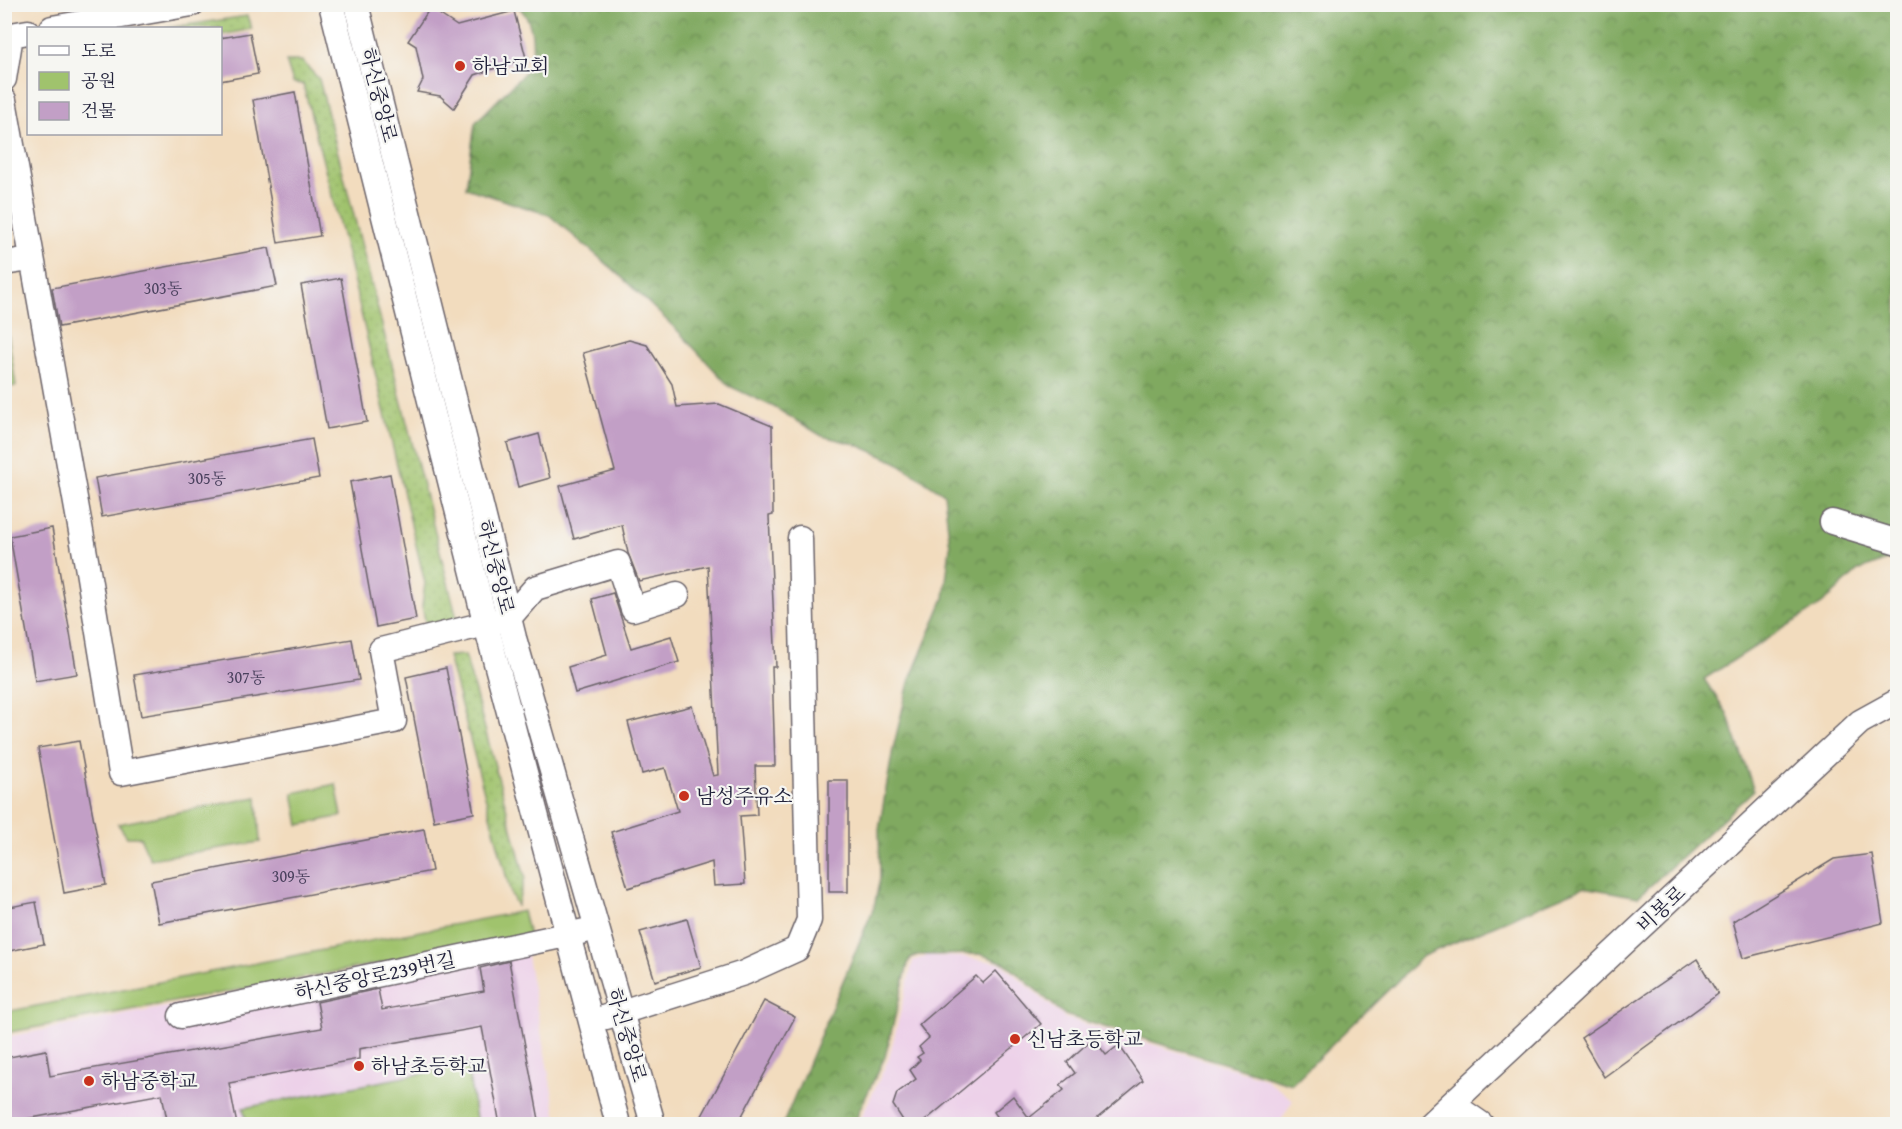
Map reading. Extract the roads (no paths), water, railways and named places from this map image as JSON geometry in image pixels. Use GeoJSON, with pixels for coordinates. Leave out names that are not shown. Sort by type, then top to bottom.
{"type":"FeatureCollection","features":[{"type":"Feature","properties":{"kind":"street"},"geometry":{"type":"LineString","coordinates":[[58,27],[192,4]]}},
{"type":"Feature","properties":{"kind":"street","name":"하신중앙로"},"geometry":{"type":"LineString","coordinates":[[331,4],[486,625],[570,935],[618,1125]]}},
{"type":"Feature","properties":{"kind":"street","name":"하신중앙로"},"geometry":{"type":"LineString","coordinates":[[356,4],[509,618],[653,1125]]}},
{"type":"Feature","properties":{"kind":"street"},"geometry":{"type":"LineString","coordinates":[[4,79],[15,31]]}},
{"type":"Feature","properties":{"kind":"street"},"geometry":{"type":"LineString","coordinates":[[4,100],[88,571],[121,773],[394,721],[381,650],[509,618],[535,588],[618,563],[633,609],[677,595]]}},
{"type":"Feature","properties":{"kind":"street"},"geometry":{"type":"LineString","coordinates":[[4,263],[31,259]]}},
{"type":"Feature","properties":{"kind":"street"},"geometry":{"type":"LineString","coordinates":[[1832,522],[1898,542]]}},
{"type":"Feature","properties":{"kind":"street"},"geometry":{"type":"LineString","coordinates":[[592,1020],[621,1013],[744,973],[797,949],[809,920],[800,538]]}},
{"type":"Feature","properties":{"kind":"street","name":"비봉로"},"geometry":{"type":"LineString","coordinates":[[1430,1125],[1860,722],[1898,701]]}},
{"type":"Feature","properties":{"kind":"street","name":"하신중앙로239번길"},"geometry":{"type":"LineString","coordinates":[[181,1017],[596,929]]}},
{"type":"Feature","properties":{"kind":"street"},"geometry":{"type":"LineString","coordinates":[[1452,1104],[1481,1125]]}},
{"type":"Feature","properties":{"kind":"place","name":"하남교회"},"geometry":{"type":"Point","coordinates":[460,66]}},
{"type":"Feature","properties":{"kind":"place","name":"남성주유소"},"geometry":{"type":"Point","coordinates":[684,796]}},
{"type":"Feature","properties":{"kind":"place","name":"신남초등학교"},"geometry":{"type":"Point","coordinates":[1015,1039]}},
{"type":"Feature","properties":{"kind":"place","name":"하남초등학교"},"geometry":{"type":"Point","coordinates":[359,1066]}},
{"type":"Feature","properties":{"kind":"place","name":"하남중학교"},"geometry":{"type":"Point","coordinates":[89,1081]}}]}
